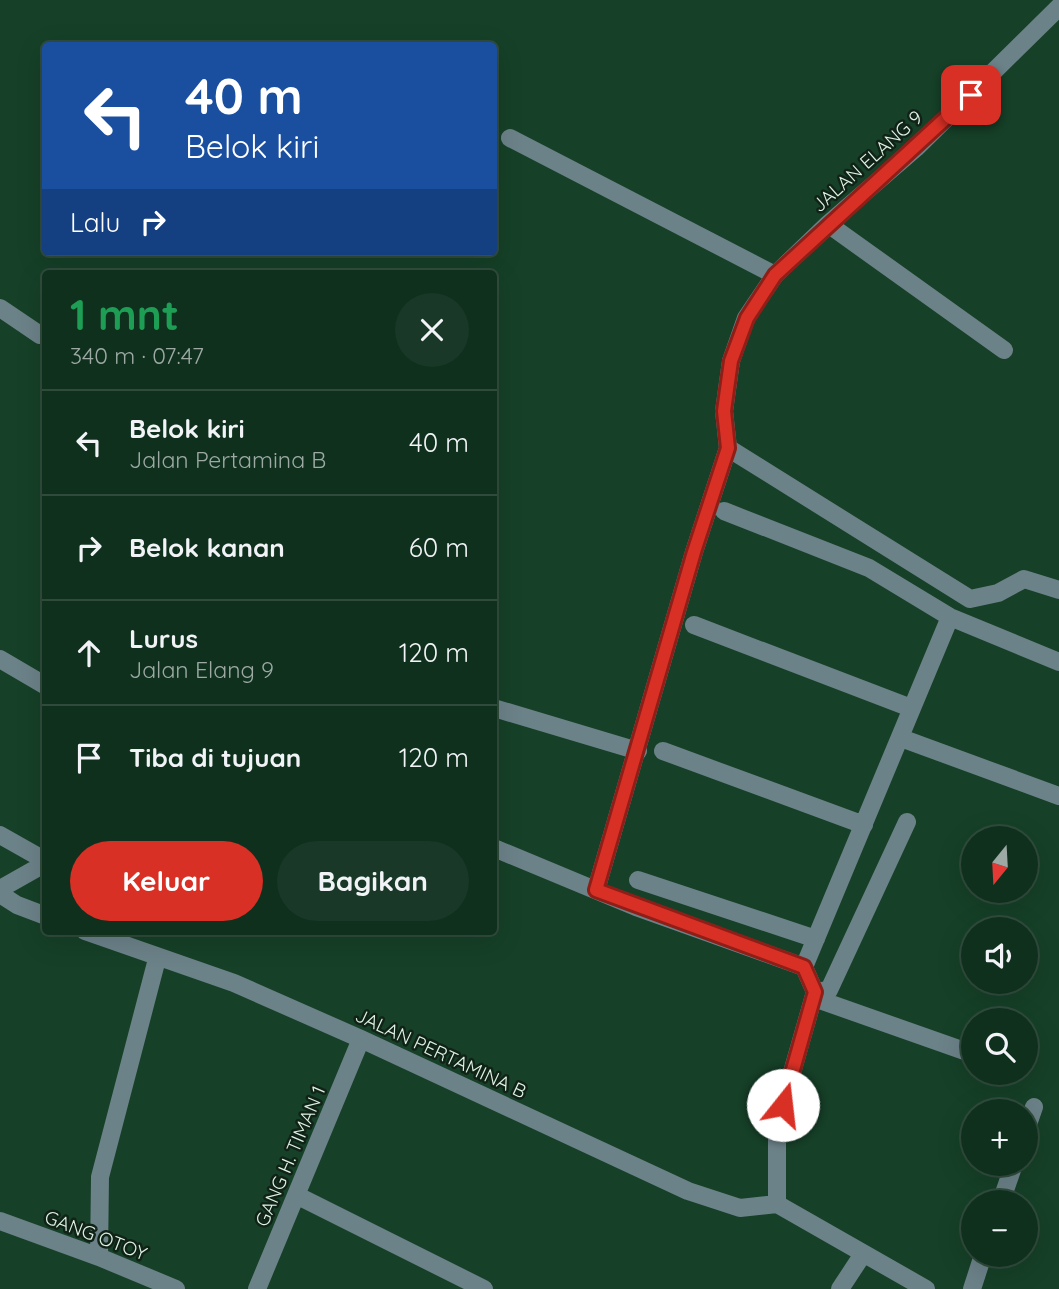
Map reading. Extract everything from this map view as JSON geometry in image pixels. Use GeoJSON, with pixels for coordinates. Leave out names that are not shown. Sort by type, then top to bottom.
{"type":"FeatureCollection","features":[{"type":"Feature","properties":{"kind":"street","name":"JALAN ELANG 9"},"geometry":{"type":"LineString","coordinates":[[728,448],[724,411],[731,361],[747,318],[775,275],[828,223],[916,148],[1059,7]]}},
{"type":"Feature","properties":{"kind":"street"},"geometry":{"type":"LineString","coordinates":[[510,138],[775,275]]}},
{"type":"Feature","properties":{"kind":"street"},"geometry":{"type":"LineString","coordinates":[[828,223],[1004,350]]}},
{"type":"Feature","properties":{"kind":"street"},"geometry":{"type":"LineString","coordinates":[[0,308],[40,335]]}},
{"type":"Feature","properties":{"kind":"street"},"geometry":{"type":"LineString","coordinates":[[596,890],[694,552],[728,448],[970,599],[998,593],[1024,579],[1059,590]]}},
{"type":"Feature","properties":{"kind":"street"},"geometry":{"type":"LineString","coordinates":[[724,511],[869,568],[950,617],[1059,662]]}},
{"type":"Feature","properties":{"kind":"street"},"geometry":{"type":"LineString","coordinates":[[926,1289],[777,1205],[777,1125],[814,995],[804,967],[950,617]]}},
{"type":"Feature","properties":{"kind":"street"},"geometry":{"type":"LineString","coordinates":[[694,625],[911,708]]}},
{"type":"Feature","properties":{"kind":"street"},"geometry":{"type":"LineString","coordinates":[[0,659],[42,684]]}},
{"type":"Feature","properties":{"kind":"street"},"geometry":{"type":"LineString","coordinates":[[497,710],[638,751]]}},
{"type":"Feature","properties":{"kind":"street"},"geometry":{"type":"LineString","coordinates":[[901,738],[1059,796]]}},
{"type":"Feature","properties":{"kind":"street"},"geometry":{"type":"LineString","coordinates":[[663,751],[864,825]]}},
{"type":"Feature","properties":{"kind":"street"},"geometry":{"type":"LineString","coordinates":[[814,995],[829,990],[907,822]]}},
{"type":"Feature","properties":{"kind":"street"},"geometry":{"type":"LineString","coordinates":[[0,835],[42,860]]}},
{"type":"Feature","properties":{"kind":"street"},"geometry":{"type":"LineString","coordinates":[[497,849],[596,890],[804,967]]}},
{"type":"Feature","properties":{"kind":"street"},"geometry":{"type":"LineString","coordinates":[[42,865],[0,891],[17,905],[42,914]]}},
{"type":"Feature","properties":{"kind":"street"},"geometry":{"type":"LineString","coordinates":[[638,880],[816,939]]}},
{"type":"Feature","properties":{"kind":"street","name":"JALAN PERTAMINA B"},"geometry":{"type":"LineString","coordinates":[[96,935],[234,984],[361,1039],[688,1191],[740,1208],[777,1205]]}},
{"type":"Feature","properties":{"kind":"street"},"geometry":{"type":"LineString","coordinates":[[99,1257],[100,1177],[157,958]]}},
{"type":"Feature","properties":{"kind":"street"},"geometry":{"type":"LineString","coordinates":[[814,995],[961,1050]]}},
{"type":"Feature","properties":{"kind":"street","name":"GANG H. TIMAN 1"},"geometry":{"type":"LineString","coordinates":[[257,1289],[361,1039]]}},
{"type":"Feature","properties":{"kind":"street"},"geometry":{"type":"LineString","coordinates":[[296,1195],[484,1289]]}},
{"type":"Feature","properties":{"kind":"street","name":"GANG OTOY"},"geometry":{"type":"LineString","coordinates":[[0,1221],[176,1289]]}},
{"type":"Feature","properties":{"kind":"street"},"geometry":{"type":"LineString","coordinates":[[840,1289],[863,1254]]}},
{"type":"Feature","properties":{"kind":"street"},"geometry":{"type":"LineString","coordinates":[[972,1289],[978,1267]]}},
{"type":"Feature","properties":{"kind":"route"},"geometry":{"type":"LineString","coordinates":[[783,1105],[815,992],[804,967],[596,890],[694,552],[728,448],[724,411],[731,361],[747,318],[775,275],[828,223],[916,148],[971,95]]}}]}
